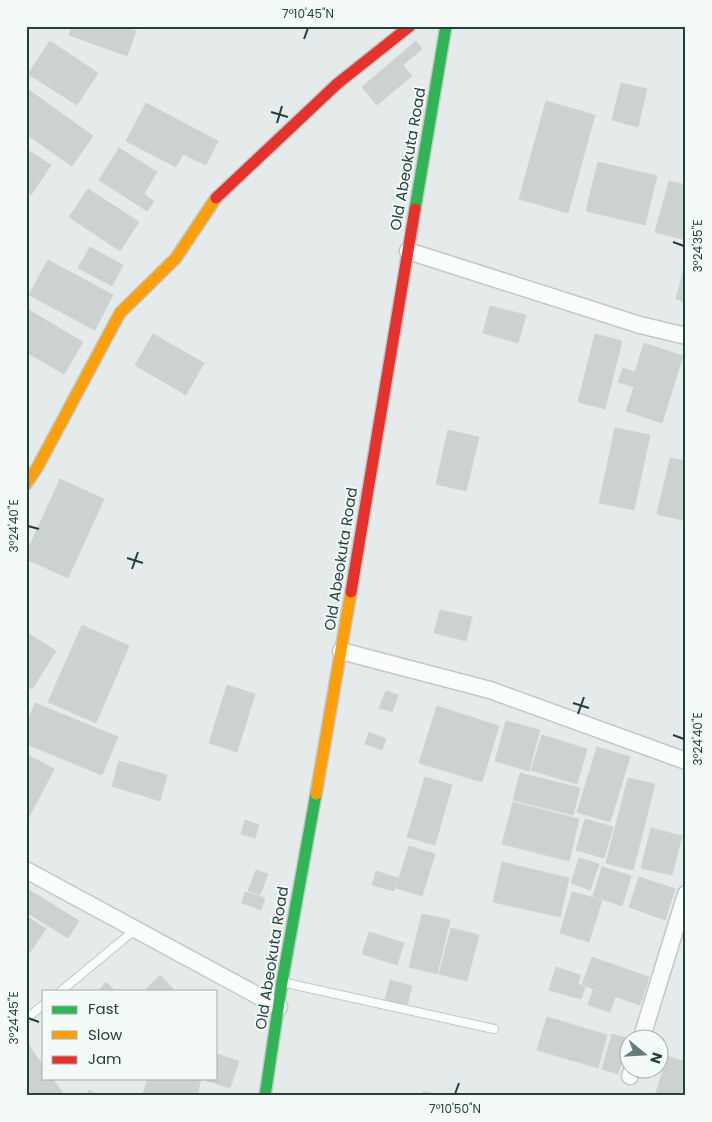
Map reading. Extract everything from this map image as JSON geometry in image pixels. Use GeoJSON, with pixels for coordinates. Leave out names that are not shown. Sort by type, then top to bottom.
{"type":"FeatureCollection","features":[{"type":"Feature","properties":{"kind":"main road"},"geometry":{"type":"LineString","coordinates":[[26,484],[41,460],[120,313],[176,258],[219,194],[337,84],[410,26]]}},
{"type":"Feature","properties":{"kind":"main road","name":"Old Abeokuta Road"},"geometry":{"type":"LineString","coordinates":[[265,1096],[282,982],[341,651],[446,26]]}},
{"type":"Feature","properties":{"kind":"street"},"geometry":{"type":"LineString","coordinates":[[408,251],[640,325],[686,336]]}},
{"type":"Feature","properties":{"kind":"street"},"geometry":{"type":"LineString","coordinates":[[341,651],[490,690],[686,761]]}},
{"type":"Feature","properties":{"kind":"street"},"geometry":{"type":"LineString","coordinates":[[26,870],[279,1008]]}},
{"type":"Feature","properties":{"kind":"street"},"geometry":{"type":"LineString","coordinates":[[645,1030],[686,894]]}},
{"type":"Feature","properties":{"kind":"lane"},"geometry":{"type":"LineString","coordinates":[[61,990],[136,929]]}},
{"type":"Feature","properties":{"kind":"lane"},"geometry":{"type":"LineString","coordinates":[[282,982],[494,1030]]}},
{"type":"Feature","properties":{"kind":"lane"},"geometry":{"type":"LineString","coordinates":[[26,1019],[42,1006]]}},
{"type":"Feature","properties":{"kind":"building"},"geometry":{"type":"Polygon","coordinates":[[[72,26],[123,26],[136,31],[127,56],[69,35],[72,26]]]}},
{"type":"Feature","properties":{"kind":"building"},"geometry":{"type":"Polygon","coordinates":[[[50,41],[98,73],[77,105],[28,74],[50,41]]]}},
{"type":"Feature","properties":{"kind":"building"},"geometry":{"type":"Polygon","coordinates":[[[416,41],[422,49],[403,65],[412,76],[377,105],[362,87],[416,41]]]}},
{"type":"Feature","properties":{"kind":"building"},"geometry":{"type":"Polygon","coordinates":[[[621,83],[647,89],[638,127],[612,120],[621,83]]]}},
{"type":"Feature","properties":{"kind":"building"},"geometry":{"type":"Polygon","coordinates":[[[26,88],[93,136],[72,166],[26,134],[26,88]]]}},
{"type":"Feature","properties":{"kind":"building"},"geometry":{"type":"Polygon","coordinates":[[[546,101],[595,115],[568,213],[519,199],[546,101]]]}},
{"type":"Feature","properties":{"kind":"building"},"geometry":{"type":"Polygon","coordinates":[[[146,103],[218,141],[206,165],[183,154],[176,167],[126,141],[146,103]]]}},
{"type":"Feature","properties":{"kind":"building"},"geometry":{"type":"Polygon","coordinates":[[[119,148],[157,172],[144,194],[154,201],[147,211],[99,180],[119,148]]]}},
{"type":"Feature","properties":{"kind":"building"},"geometry":{"type":"Polygon","coordinates":[[[26,149],[51,165],[31,195],[26,191],[26,149]]]}},
{"type":"Feature","properties":{"kind":"building"},"geometry":{"type":"Polygon","coordinates":[[[598,162],[657,176],[645,225],[586,211],[598,162]]]}},
{"type":"Feature","properties":{"kind":"building"},"geometry":{"type":"Polygon","coordinates":[[[669,181],[686,185],[686,240],[655,232],[669,181]]]}},
{"type":"Feature","properties":{"kind":"building"},"geometry":{"type":"Polygon","coordinates":[[[88,189],[139,222],[120,251],[69,217],[88,189]]]}},
{"type":"Feature","properties":{"kind":"building"},"geometry":{"type":"Polygon","coordinates":[[[90,247],[123,265],[112,286],[78,268],[90,247]]]}},
{"type":"Feature","properties":{"kind":"building"},"geometry":{"type":"Polygon","coordinates":[[[48,260],[113,295],[95,330],[29,295],[48,260]]]}},
{"type":"Feature","properties":{"kind":"building"},"geometry":{"type":"Polygon","coordinates":[[[686,261],[686,302],[676,299],[686,261]]]}},
{"type":"Feature","properties":{"kind":"building"},"geometry":{"type":"Polygon","coordinates":[[[490,306],[526,315],[518,343],[483,333],[490,306]]]}},
{"type":"Feature","properties":{"kind":"building"},"geometry":{"type":"Polygon","coordinates":[[[27,309],[83,342],[64,374],[26,352],[27,309]]]}},
{"type":"Feature","properties":{"kind":"building"},"geometry":{"type":"Polygon","coordinates":[[[153,334],[204,363],[186,395],[135,365],[153,334]]]}},
{"type":"Feature","properties":{"kind":"building"},"geometry":{"type":"Polygon","coordinates":[[[595,334],[622,341],[605,409],[578,402],[595,334]]]}},
{"type":"Feature","properties":{"kind":"building"},"geometry":{"type":"Polygon","coordinates":[[[644,343],[683,356],[662,423],[626,411],[634,387],[618,382],[623,368],[635,372],[644,343]]]}},
{"type":"Feature","properties":{"kind":"building"},"geometry":{"type":"Polygon","coordinates":[[[615,428],[650,435],[634,510],[599,503],[615,428]]]}},
{"type":"Feature","properties":{"kind":"building"},"geometry":{"type":"Polygon","coordinates":[[[448,430],[479,437],[466,491],[436,484],[448,430]]]}},
{"type":"Feature","properties":{"kind":"building"},"geometry":{"type":"Polygon","coordinates":[[[670,458],[686,461],[686,521],[657,514],[670,458]]]}},
{"type":"Feature","properties":{"kind":"building"},"geometry":{"type":"Polygon","coordinates":[[[60,479],[104,499],[68,578],[26,559],[26,554],[60,479]]]}},
{"type":"Feature","properties":{"kind":"building"},"geometry":{"type":"Polygon","coordinates":[[[440,610],[472,617],[466,641],[434,633],[440,610]]]}},
{"type":"Feature","properties":{"kind":"building"},"geometry":{"type":"Polygon","coordinates":[[[82,625],[129,646],[96,723],[48,702],[82,625]]]}},
{"type":"Feature","properties":{"kind":"building"},"geometry":{"type":"Polygon","coordinates":[[[26,632],[56,651],[32,689],[26,685],[26,632]]]}},
{"type":"Feature","properties":{"kind":"building"},"geometry":{"type":"Polygon","coordinates":[[[227,685],[255,694],[237,752],[209,743],[227,685]]]}},
{"type":"Feature","properties":{"kind":"building"},"geometry":{"type":"Polygon","coordinates":[[[386,691],[398,695],[392,712],[379,708],[386,691]]]}},
{"type":"Feature","properties":{"kind":"building"},"geometry":{"type":"Polygon","coordinates":[[[35,703],[118,737],[102,775],[26,744],[26,725],[35,703]]]}},
{"type":"Feature","properties":{"kind":"building"},"geometry":{"type":"Polygon","coordinates":[[[437,706],[499,726],[482,782],[419,763],[437,706]]]}},
{"type":"Feature","properties":{"kind":"building"},"geometry":{"type":"Polygon","coordinates":[[[506,721],[540,730],[529,771],[495,761],[506,721]]]}},
{"type":"Feature","properties":{"kind":"building"},"geometry":{"type":"Polygon","coordinates":[[[369,732],[386,739],[382,750],[365,744],[369,732]]]}},
{"type":"Feature","properties":{"kind":"building"},"geometry":{"type":"Polygon","coordinates":[[[542,735],[587,749],[577,784],[531,770],[542,735]]]}},
{"type":"Feature","properties":{"kind":"building"},"geometry":{"type":"Polygon","coordinates":[[[597,747],[630,757],[610,822],[577,812],[597,747]]]}},
{"type":"Feature","properties":{"kind":"building"},"geometry":{"type":"Polygon","coordinates":[[[26,754],[54,769],[29,817],[26,815],[26,754]]]}},
{"type":"Feature","properties":{"kind":"building"},"geometry":{"type":"Polygon","coordinates":[[[119,761],[167,775],[160,801],[112,786],[119,761]]]}},
{"type":"Feature","properties":{"kind":"building"},"geometry":{"type":"Polygon","coordinates":[[[520,773],[580,788],[573,815],[513,800],[520,773]]]}},
{"type":"Feature","properties":{"kind":"building"},"geometry":{"type":"Polygon","coordinates":[[[425,777],[452,785],[435,845],[407,837],[425,777]]]}},
{"type":"Feature","properties":{"kind":"building"},"geometry":{"type":"Polygon","coordinates":[[[628,778],[655,784],[633,870],[606,863],[628,778]]]}},
{"type":"Feature","properties":{"kind":"building"},"geometry":{"type":"Polygon","coordinates":[[[513,802],[579,819],[569,861],[502,844],[513,802]]]}},
{"type":"Feature","properties":{"kind":"building"},"geometry":{"type":"Polygon","coordinates":[[[585,819],[613,827],[604,858],[576,850],[585,819]]]}},
{"type":"Feature","properties":{"kind":"building"},"geometry":{"type":"Polygon","coordinates":[[[245,820],[259,825],[255,838],[241,834],[245,820]]]}},
{"type":"Feature","properties":{"kind":"building"},"geometry":{"type":"Polygon","coordinates":[[[651,828],[682,836],[672,875],[641,868],[651,828]]]}},
{"type":"Feature","properties":{"kind":"building"},"geometry":{"type":"Polygon","coordinates":[[[409,846],[435,854],[422,896],[396,888],[409,846]]]}},
{"type":"Feature","properties":{"kind":"building"},"geometry":{"type":"Polygon","coordinates":[[[579,858],[599,864],[590,890],[571,883],[579,858]]]}},
{"type":"Feature","properties":{"kind":"building"},"geometry":{"type":"Polygon","coordinates":[[[502,862],[569,878],[560,917],[493,902],[502,862]]]}},
{"type":"Feature","properties":{"kind":"building"},"geometry":{"type":"Polygon","coordinates":[[[602,867],[631,876],[622,906],[593,896],[602,867]]]}},
{"type":"Feature","properties":{"kind":"building"},"geometry":{"type":"Polygon","coordinates":[[[256,870],[268,874],[260,895],[248,891],[256,870]]]}},
{"type":"Feature","properties":{"kind":"building"},"geometry":{"type":"Polygon","coordinates":[[[376,871],[398,878],[394,891],[372,885],[376,871]]]}},
{"type":"Feature","properties":{"kind":"building"},"geometry":{"type":"Polygon","coordinates":[[[639,877],[675,889],[665,920],[629,907],[639,877]]]}},
{"type":"Feature","properties":{"kind":"building"},"geometry":{"type":"Polygon","coordinates":[[[26,888],[79,921],[68,938],[26,912],[26,888]]]}},
{"type":"Feature","properties":{"kind":"building"},"geometry":{"type":"Polygon","coordinates":[[[245,892],[265,898],[261,910],[242,903],[245,892]]]}},
{"type":"Feature","properties":{"kind":"building"},"geometry":{"type":"Polygon","coordinates":[[[572,892],[602,900],[589,942],[560,933],[572,892]]]}},
{"type":"Feature","properties":{"kind":"building"},"geometry":{"type":"Polygon","coordinates":[[[422,914],[450,920],[437,974],[409,967],[422,914]]]}},
{"type":"Feature","properties":{"kind":"building"},"geometry":{"type":"Polygon","coordinates":[[[26,916],[46,929],[28,955],[26,954],[26,916]]]}},
{"type":"Feature","properties":{"kind":"building"},"geometry":{"type":"Polygon","coordinates":[[[451,928],[479,935],[467,981],[439,974],[451,928]]]}},
{"type":"Feature","properties":{"kind":"building"},"geometry":{"type":"Polygon","coordinates":[[[369,932],[404,943],[397,965],[362,954],[369,932]]]}},
{"type":"Feature","properties":{"kind":"building"},"geometry":{"type":"Polygon","coordinates":[[[592,957],[649,977],[640,1005],[582,985],[592,957]]]}},
{"type":"Feature","properties":{"kind":"building"},"geometry":{"type":"Polygon","coordinates":[[[556,967],[580,975],[578,984],[585,988],[581,999],[549,990],[556,967]]]}},
{"type":"Feature","properties":{"kind":"building"},"geometry":{"type":"Polygon","coordinates":[[[160,975],[174,990],[145,990],[160,975]]]}},
{"type":"Feature","properties":{"kind":"building"},"geometry":{"type":"Polygon","coordinates":[[[390,980],[412,986],[407,1006],[385,1000],[390,980]]]}},
{"type":"Feature","properties":{"kind":"building"},"geometry":{"type":"Polygon","coordinates":[[[106,982],[114,990],[101,990],[106,982]]]}},
{"type":"Feature","properties":{"kind":"building"},"geometry":{"type":"Polygon","coordinates":[[[593,990],[615,997],[610,1012],[588,1005],[593,990]]]}},
{"type":"Feature","properties":{"kind":"building"},"geometry":{"type":"Polygon","coordinates":[[[547,1017],[607,1035],[598,1068],[537,1050],[547,1017]]]}},
{"type":"Feature","properties":{"kind":"building"},"geometry":{"type":"Polygon","coordinates":[[[612,1034],[620,1036],[620,1068],[618,1074],[602,1069],[612,1034]]]}},
{"type":"Feature","properties":{"kind":"building"},"geometry":{"type":"Polygon","coordinates":[[[27,1043],[42,1064],[42,1080],[53,1080],[65,1096],[30,1096],[26,1091],[27,1043]]]}},
{"type":"Feature","properties":{"kind":"building"},"geometry":{"type":"Polygon","coordinates":[[[218,1055],[239,1061],[230,1088],[207,1081],[218,1080],[218,1055]]]}},
{"type":"Feature","properties":{"kind":"building"},"geometry":{"type":"Polygon","coordinates":[[[670,1057],[686,1062],[686,1096],[666,1096],[656,1093],[660,1080],[670,1080],[670,1057]]]}},
{"type":"Feature","properties":{"kind":"building"},"geometry":{"type":"Polygon","coordinates":[[[147,1080],[201,1080],[197,1096],[142,1096],[147,1080]]]}},
{"type":"Feature","properties":{"kind":"building"},"geometry":{"type":"Polygon","coordinates":[[[89,1090],[100,1096],[86,1096],[89,1090]]]}},
{"type":"Feature","properties":{"kind":"building"},"geometry":{"type":"Polygon","coordinates":[[[423,1091],[443,1096],[422,1096],[423,1091]]]}},
{"type":"Feature","properties":{"kind":"traffic: fast"},"geometry":{"type":"LineString","coordinates":[[415,209],[446,26]]}},
{"type":"Feature","properties":{"kind":"traffic: fast"},"geometry":{"type":"LineString","coordinates":[[265,1096],[282,982],[316,794]]}},
{"type":"Feature","properties":{"kind":"traffic: slow"},"geometry":{"type":"LineString","coordinates":[[26,484],[37,468],[120,313],[176,258],[216,198]]}},
{"type":"Feature","properties":{"kind":"traffic: slow"},"geometry":{"type":"LineString","coordinates":[[316,794],[351,592]]}},
{"type":"Feature","properties":{"kind":"traffic: jam"},"geometry":{"type":"LineString","coordinates":[[216,198],[337,84],[410,26]]}},
{"type":"Feature","properties":{"kind":"traffic: jam"},"geometry":{"type":"LineString","coordinates":[[351,592],[415,209]]}}]}
